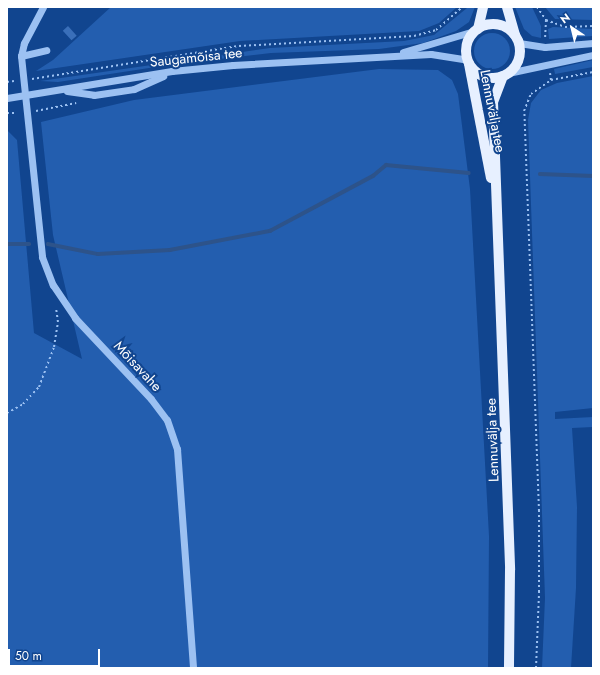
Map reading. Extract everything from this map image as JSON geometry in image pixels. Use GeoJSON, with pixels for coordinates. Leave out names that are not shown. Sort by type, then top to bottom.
{"type":"FeatureCollection","features":[{"type":"Feature","properties":{"kind":"main road"},"geometry":{"type":"LineString","coordinates":[[483,7],[476,30],[466,46],[468,61],[480,75],[492,78],[505,75],[518,60],[517,39],[506,7]]}},
{"type":"Feature","properties":{"kind":"main road"},"geometry":{"type":"LineString","coordinates":[[476,30],[486,25],[500,25],[517,39]]}},
{"type":"Feature","properties":{"kind":"main road","name":"Lennuvälja tee"},"geometry":{"type":"LineString","coordinates":[[468,61],[498,211]]}},
{"type":"Feature","properties":{"kind":"main road","name":"Lennuvälja tee"},"geometry":{"type":"LineString","coordinates":[[505,75],[494,102],[510,570],[509,668]]}},
{"type":"Feature","properties":{"kind":"street"},"geometry":{"type":"LineString","coordinates":[[43,7],[24,43],[21,56],[46,50]]}},
{"type":"Feature","properties":{"kind":"street","name":"Saugamõisa tee"},"geometry":{"type":"LineString","coordinates":[[389,55],[476,30]]}},
{"type":"Feature","properties":{"kind":"street"},"geometry":{"type":"LineString","coordinates":[[517,39],[545,47],[593,43]]}},
{"type":"Feature","properties":{"kind":"street","name":"Saugamõisa tee"},"geometry":{"type":"LineString","coordinates":[[7,98],[172,72],[389,55],[443,55],[468,61]]}},
{"type":"Feature","properties":{"kind":"street","name":"Mõisavahe"},"geometry":{"type":"LineString","coordinates":[[21,56],[42,257],[53,285],[75,318],[151,399],[167,420],[177,449],[193,668]]}},
{"type":"Feature","properties":{"kind":"street"},"geometry":{"type":"LineString","coordinates":[[505,75],[593,56]]}},
{"type":"Feature","properties":{"kind":"street"},"geometry":{"type":"LineString","coordinates":[[61,90],[94,95],[134,89],[172,72]]}},
{"type":"Feature","properties":{"kind":"path"},"geometry":{"type":"LineString","coordinates":[[7,82],[239,46],[414,36],[436,30],[462,7]]}},
{"type":"Feature","properties":{"kind":"path"},"geometry":{"type":"LineString","coordinates":[[537,7],[546,20],[564,27],[593,26]]}},
{"type":"Feature","properties":{"kind":"path"},"geometry":{"type":"LineString","coordinates":[[545,40],[546,20]]}},
{"type":"Feature","properties":{"kind":"path"},"geometry":{"type":"LineString","coordinates":[[550,70],[551,80]]}},
{"type":"Feature","properties":{"kind":"path"},"geometry":{"type":"LineString","coordinates":[[536,668],[539,592],[539,511],[524,110],[531,94],[551,80],[593,72]]}},
{"type":"Feature","properties":{"kind":"path"},"geometry":{"type":"LineString","coordinates":[[7,113],[28,113],[78,102]]}},
{"type":"Feature","properties":{"kind":"path"},"geometry":{"type":"LineString","coordinates":[[7,413],[23,404],[39,387],[54,347],[58,322],[56,307]]}},
{"type":"Feature","properties":{"kind":"shaded area"},"geometry":{"type":"Polygon","coordinates":[[[111,7],[457,7],[439,23],[419,31],[240,41],[36,71],[53,60],[111,7]]]}},
{"type":"Feature","properties":{"kind":"shaded area"},"geometry":{"type":"Polygon","coordinates":[[[475,7],[469,22],[456,31],[423,43],[379,49],[271,53],[175,64],[58,82],[40,81],[270,48],[404,41],[434,35],[467,8],[475,7]]]}},
{"type":"Feature","properties":{"kind":"shaded area"},"geometry":{"type":"Polygon","coordinates":[[[515,7],[532,7],[541,26],[541,38],[532,36],[524,29],[515,7]]]}},
{"type":"Feature","properties":{"kind":"shaded area"},"geometry":{"type":"Polygon","coordinates":[[[545,7],[593,7],[593,20],[555,19],[545,7]]]}},
{"type":"Feature","properties":{"kind":"shaded area"},"geometry":{"type":"Polygon","coordinates":[[[553,27],[593,29],[593,36],[549,39],[548,29],[553,27]]]}},
{"type":"Feature","properties":{"kind":"shaded area"},"geometry":{"type":"Polygon","coordinates":[[[496,33],[505,38],[509,44],[509,58],[505,64],[496,69],[488,69],[479,64],[475,58],[474,47],[479,38],[485,34],[496,33]]]}},
{"type":"Feature","properties":{"kind":"shaded area"},"geometry":{"type":"Polygon","coordinates":[[[593,60],[593,67],[555,74],[554,69],[593,60]]]}},
{"type":"Feature","properties":{"kind":"shaded area"},"geometry":{"type":"Polygon","coordinates":[[[379,69],[438,70],[452,80],[458,94],[470,189],[489,536],[488,668],[7,668],[7,130],[17,140],[34,333],[82,359],[53,235],[41,122],[134,100],[379,69]]]}},
{"type":"Feature","properties":{"kind":"shaded area"},"geometry":{"type":"Polygon","coordinates":[[[593,76],[593,408],[555,412],[555,419],[593,417],[593,427],[572,428],[577,507],[576,588],[571,668],[542,668],[545,598],[528,120],[531,103],[541,90],[557,83],[593,76]]]}},
{"type":"Feature","properties":{"kind":"building"},"geometry":{"type":"Polygon","coordinates":[[[68,26],[77,36],[71,40],[63,31],[68,26]]]}},
{"type":"Feature","properties":{"kind":"waterway"},"geometry":{"type":"LineString","coordinates":[[48,244],[98,254],[170,250],[270,231],[373,176],[386,165],[469,173]]}},
{"type":"Feature","properties":{"kind":"waterway"},"geometry":{"type":"LineString","coordinates":[[540,174],[593,176]]}},
{"type":"Feature","properties":{"kind":"waterway"},"geometry":{"type":"LineString","coordinates":[[7,244],[29,244]]}}]}
